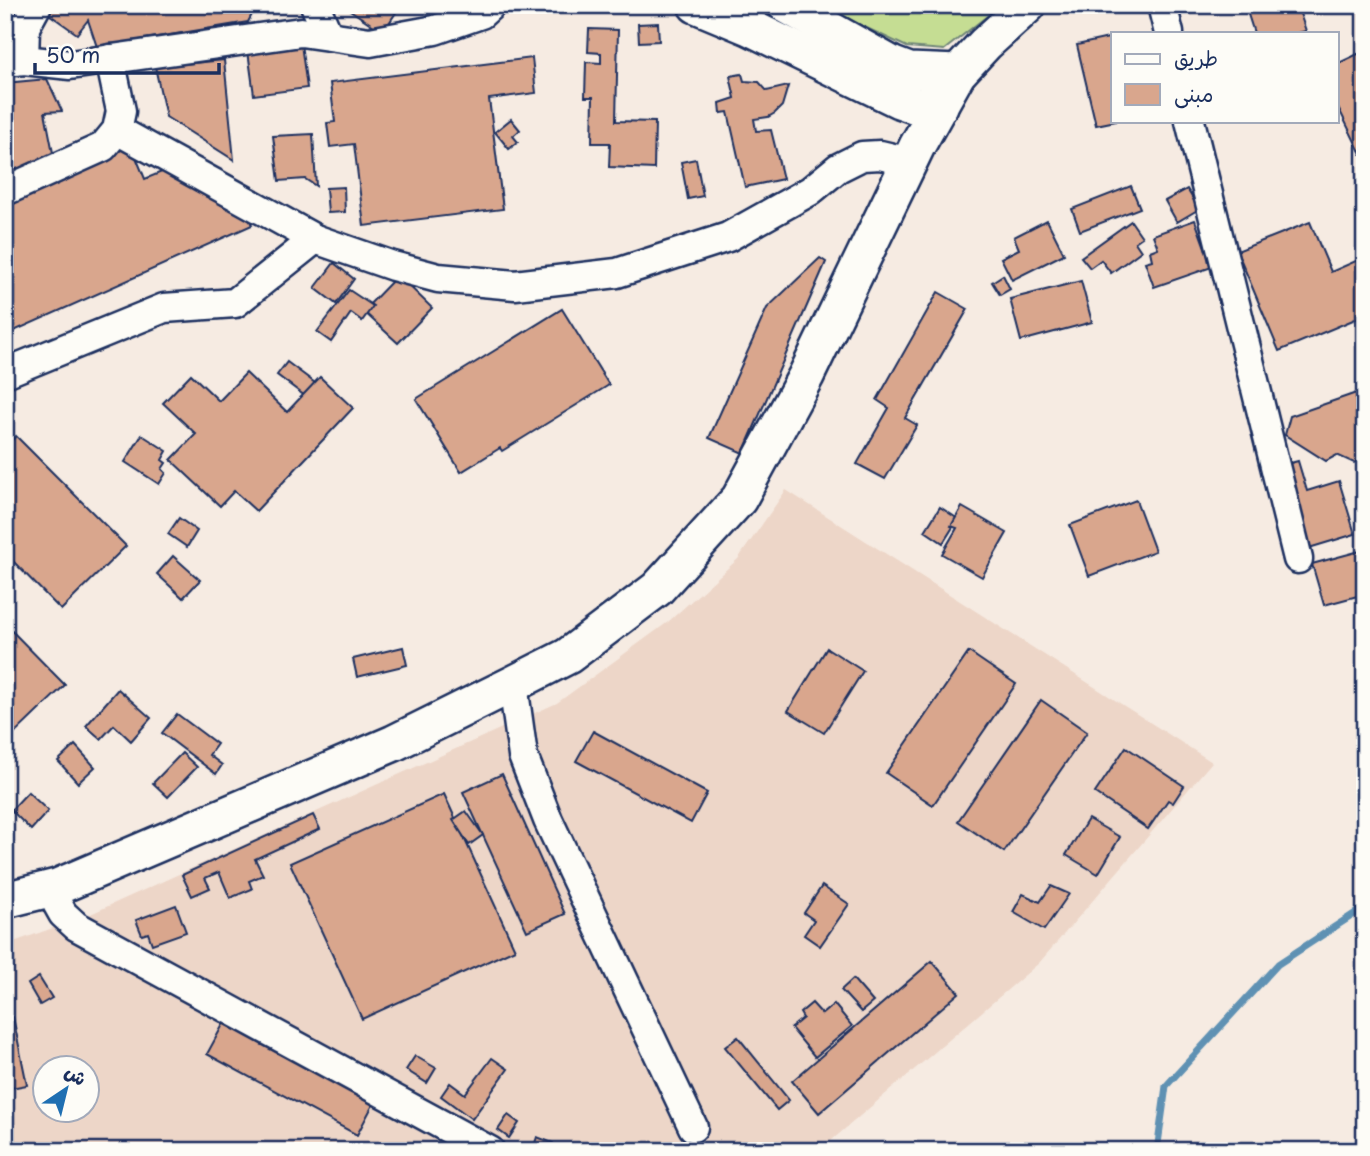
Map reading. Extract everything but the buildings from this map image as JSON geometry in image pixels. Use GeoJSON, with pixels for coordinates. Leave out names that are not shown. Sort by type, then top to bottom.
{"type":"FeatureCollection","features":[{"type":"Feature","properties":{"kind":"main road"},"geometry":{"type":"LineString","coordinates":[[786,5],[893,65],[909,71],[958,73]]}},
{"type":"Feature","properties":{"kind":"main road"},"geometry":{"type":"LineString","coordinates":[[5,900],[49,889],[394,743],[568,656],[657,589],[739,499],[806,376],[910,162],[958,73],[1028,5]]}},
{"type":"Feature","properties":{"kind":"main road"},"geometry":{"type":"LineString","coordinates":[[716,9],[900,100],[916,106],[940,106]]}},
{"type":"Feature","properties":{"kind":"street"},"geometry":{"type":"LineString","coordinates":[[37,5],[25,27],[14,61],[71,65],[301,32],[370,42],[435,30],[481,13],[491,5]]}},
{"type":"Feature","properties":{"kind":"street"},"geometry":{"type":"LineString","coordinates":[[315,5],[328,35]]}},
{"type":"Feature","properties":{"kind":"street"},"geometry":{"type":"LineString","coordinates":[[1162,5],[1169,32]]}},
{"type":"Feature","properties":{"kind":"street"},"geometry":{"type":"LineString","coordinates":[[5,191],[103,147],[117,130],[121,111],[110,60]]}},
{"type":"Feature","properties":{"kind":"street"},"geometry":{"type":"LineString","coordinates":[[1190,122],[1298,559]]}},
{"type":"Feature","properties":{"kind":"street"},"geometry":{"type":"LineString","coordinates":[[117,130],[315,239],[393,267],[438,278],[515,285],[617,273],[728,237],[810,191],[838,168],[862,156],[880,155],[910,162]]}},
{"type":"Feature","properties":{"kind":"street"},"geometry":{"type":"LineString","coordinates":[[5,373],[164,308],[235,303],[315,239]]}},
{"type":"Feature","properties":{"kind":"street"},"geometry":{"type":"LineString","coordinates":[[513,684],[523,756],[548,820],[693,1127]]}},
{"type":"Feature","properties":{"kind":"street"},"geometry":{"type":"LineString","coordinates":[[49,889],[63,914],[76,926],[490,1151]]}},
{"type":"Feature","properties":{"kind":"shaded area"},"geometry":{"type":"Polygon","coordinates":[[[786,490],[1212,762],[1039,963],[819,1151],[5,1151],[5,945],[84,917],[557,703],[668,622],[738,559],[786,490]]]}},
{"type":"Feature","properties":{"kind":"green space"},"geometry":{"type":"Polygon","coordinates":[[[818,5],[1001,5],[944,50],[907,47],[818,5]]]}},
{"type":"Feature","properties":{"kind":"waterway"},"geometry":{"type":"LineString","coordinates":[[1157,1151],[1166,1086],[1278,964],[1365,907]]}}]}
